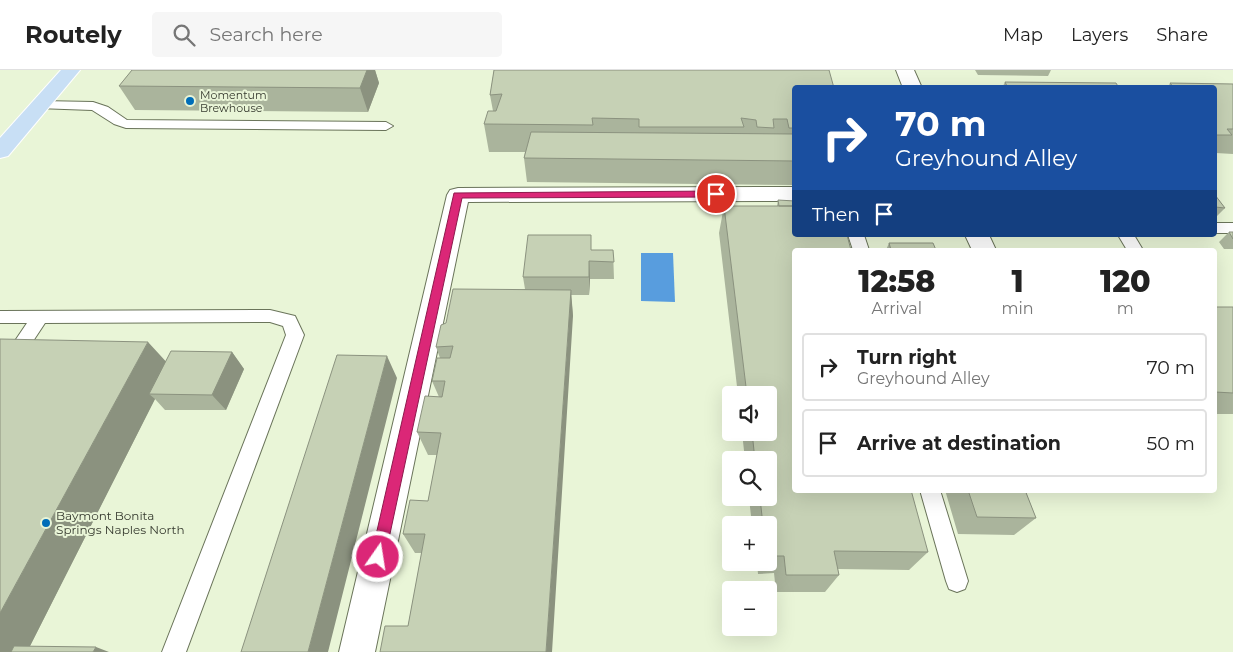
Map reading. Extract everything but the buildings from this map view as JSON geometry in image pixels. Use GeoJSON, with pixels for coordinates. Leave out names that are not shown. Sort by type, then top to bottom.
{"type":"FeatureCollection","features":[{"type":"Feature","properties":{"kind":"main road"},"geometry":{"type":"LineString","coordinates":[[0,151],[71,70]]}},
{"type":"Feature","properties":{"kind":"street"},"geometry":{"type":"LineString","coordinates":[[906,70],[912,85]]}},
{"type":"Feature","properties":{"kind":"street"},"geometry":{"type":"LineString","coordinates":[[357,652],[458,195],[792,194]]}},
{"type":"Feature","properties":{"kind":"lane"},"geometry":{"type":"LineString","coordinates":[[41,105],[88,106],[102,109],[116,122],[126,124],[386,126]]}},
{"type":"Feature","properties":{"kind":"lane"},"geometry":{"type":"LineString","coordinates":[[1217,228],[1233,228]]}},
{"type":"Feature","properties":{"kind":"lane"},"geometry":{"type":"LineString","coordinates":[[1127,237],[1134,248]]}},
{"type":"Feature","properties":{"kind":"lane"},"geometry":{"type":"LineString","coordinates":[[0,376],[40,316]]}},
{"type":"Feature","properties":{"kind":"lane"},"geometry":{"type":"LineString","coordinates":[[0,317],[270,316],[289,321],[295,335],[174,652]]}},
{"type":"Feature","properties":{"kind":"lane"},"geometry":{"type":"LineString","coordinates":[[931,493],[957,581]]}},
{"type":"Feature","properties":{"kind":"water"},"geometry":{"type":"Polygon","coordinates":[[[641,253],[673,253],[675,302],[641,301],[641,253]]]}},
{"type":"Feature","properties":{"kind":"place","name":"Momentum Brewhouse"},"geometry":{"type":"Point","coordinates":[190,101]}},
{"type":"Feature","properties":{"kind":"place","name":"Baymont Bonita Springs Naples North"},"geometry":{"type":"Point","coordinates":[46,523]}},
{"type":"Feature","properties":{"kind":"route"},"geometry":{"type":"LineString","coordinates":[[378,557],[458,195],[716,194]]}}]}
